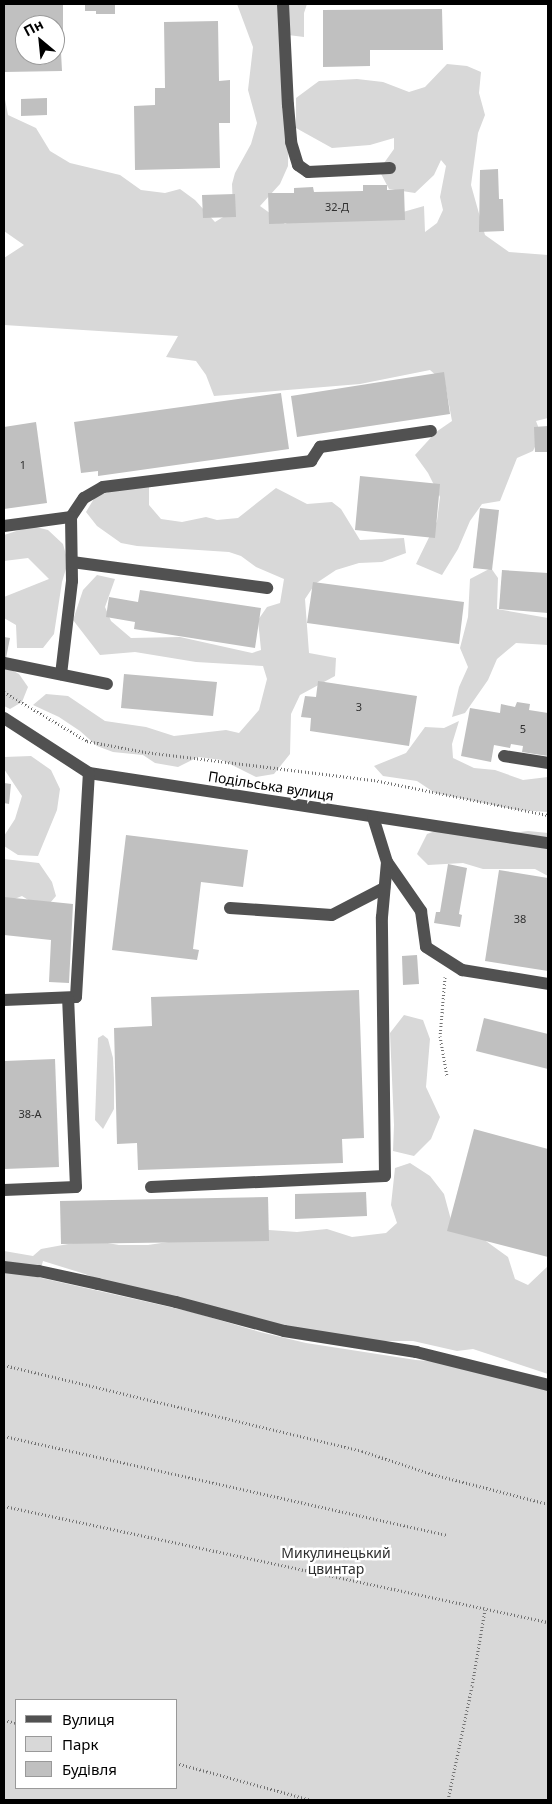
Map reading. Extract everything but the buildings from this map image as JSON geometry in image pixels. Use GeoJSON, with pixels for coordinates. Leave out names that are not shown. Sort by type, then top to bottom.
{"type":"FeatureCollection","features":[{"type":"Feature","properties":{"kind":"street"},"geometry":{"type":"LineString","coordinates":[[283,4],[291,142],[298,165],[308,172],[390,168]]}},
{"type":"Feature","properties":{"kind":"street"},"geometry":{"type":"LineString","coordinates":[[61,674],[72,581],[71,517],[84,498],[103,487],[311,461],[320,447],[431,432]]}},
{"type":"Feature","properties":{"kind":"street"},"geometry":{"type":"LineString","coordinates":[[4,526],[71,517]]}},
{"type":"Feature","properties":{"kind":"street"},"geometry":{"type":"LineString","coordinates":[[72,562],[267,588]]}},
{"type":"Feature","properties":{"kind":"street"},"geometry":{"type":"LineString","coordinates":[[4,663],[107,684]]}},
{"type":"Feature","properties":{"kind":"street","name":"Подільська вулиця"},"geometry":{"type":"LineString","coordinates":[[4,718],[89,773],[548,843]]}},
{"type":"Feature","properties":{"kind":"street"},"geometry":{"type":"LineString","coordinates":[[504,756],[548,764]]}},
{"type":"Feature","properties":{"kind":"street"},"geometry":{"type":"LineString","coordinates":[[4,1000],[76,997],[89,773]]}},
{"type":"Feature","properties":{"kind":"street"},"geometry":{"type":"LineString","coordinates":[[373,816],[387,862],[421,912],[426,947],[462,970],[548,984]]}},
{"type":"Feature","properties":{"kind":"street"},"geometry":{"type":"LineString","coordinates":[[150,1187],[385,1176],[382,918],[387,862]]}},
{"type":"Feature","properties":{"kind":"street"},"geometry":{"type":"LineString","coordinates":[[230,908],[332,915],[384,888]]}},
{"type":"Feature","properties":{"kind":"street"},"geometry":{"type":"LineString","coordinates":[[4,1190],[76,1187],[68,998]]}},
{"type":"Feature","properties":{"kind":"street"},"geometry":{"type":"LineString","coordinates":[[4,1268],[39,1271],[127,1291],[284,1331],[416,1352],[548,1385]]}},
{"type":"Feature","properties":{"kind":"path"},"geometry":{"type":"LineString","coordinates":[[4,692],[87,742],[145,752],[374,780],[548,815]]}},
{"type":"Feature","properties":{"kind":"path"},"geometry":{"type":"LineString","coordinates":[[443,958],[445,981],[440,1036],[447,1076]]}},
{"type":"Feature","properties":{"kind":"path"},"geometry":{"type":"LineString","coordinates":[[4,1365],[362,1451],[432,1474],[548,1504]]}},
{"type":"Feature","properties":{"kind":"path"},"geometry":{"type":"LineString","coordinates":[[4,1436],[446,1535]]}},
{"type":"Feature","properties":{"kind":"path"},"geometry":{"type":"LineString","coordinates":[[4,1506],[548,1622]]}},
{"type":"Feature","properties":{"kind":"path"},"geometry":{"type":"LineString","coordinates":[[448,1800],[472,1686],[485,1610]]}},
{"type":"Feature","properties":{"kind":"path"},"geometry":{"type":"LineString","coordinates":[[178,1764],[311,1800]]}},
{"type":"Feature","properties":{"kind":"green space"},"geometry":{"type":"Polygon","coordinates":[[[237,4],[307,4],[304,13],[304,37],[280,34],[289,108],[288,166],[280,184],[260,206],[285,224],[303,215],[375,220],[424,206],[425,232],[437,223],[443,210],[440,197],[446,166],[441,160],[434,175],[415,193],[389,189],[379,170],[394,149],[394,138],[370,145],[332,148],[296,128],[296,98],[319,81],[357,79],[383,82],[409,92],[425,87],[447,64],[467,66],[481,72],[479,93],[485,115],[478,133],[471,185],[485,235],[509,252],[548,255],[548,418],[536,421],[541,434],[533,451],[517,458],[500,501],[482,504],[470,521],[458,549],[442,575],[416,564],[437,521],[440,497],[428,473],[415,455],[436,432],[452,421],[445,383],[430,370],[360,384],[214,396],[206,375],[196,361],[166,357],[178,336],[4,325],[4,258],[24,245],[4,231],[4,94],[8,115],[36,128],[50,151],[70,163],[120,175],[141,190],[165,193],[180,189],[195,200],[215,222],[233,211],[232,184],[235,173],[251,144],[257,123],[248,90],[253,47],[237,4]]]}},
{"type":"Feature","properties":{"kind":"green space"},"geometry":{"type":"Polygon","coordinates":[[[149,487],[149,505],[161,519],[182,522],[206,517],[217,520],[238,518],[276,488],[307,504],[332,502],[341,509],[360,540],[404,538],[406,553],[382,562],[359,563],[336,570],[315,584],[305,599],[309,653],[336,658],[335,676],[300,695],[291,714],[290,754],[274,774],[256,777],[222,760],[198,757],[178,767],[155,763],[143,755],[113,752],[97,746],[80,731],[59,717],[33,705],[46,694],[68,696],[105,721],[146,727],[174,736],[226,730],[239,733],[259,710],[267,679],[263,666],[196,662],[135,652],[100,655],[73,620],[83,590],[97,575],[115,579],[105,607],[111,621],[131,638],[180,637],[252,653],[261,650],[258,620],[267,607],[280,603],[284,579],[256,567],[241,556],[229,552],[137,546],[121,543],[97,526],[86,512],[95,497],[119,488],[149,487]]]}},
{"type":"Feature","properties":{"kind":"green space"},"geometry":{"type":"Polygon","coordinates":[[[32,526],[48,530],[63,544],[68,562],[62,582],[54,634],[43,648],[17,648],[16,625],[4,618],[4,597],[49,579],[28,558],[4,561],[4,535],[32,526]]]}},
{"type":"Feature","properties":{"kind":"green space"},"geometry":{"type":"Polygon","coordinates":[[[491,568],[498,578],[497,609],[548,618],[548,645],[516,643],[497,659],[488,680],[465,713],[452,717],[459,687],[468,667],[460,648],[468,617],[470,579],[491,568]]]}},
{"type":"Feature","properties":{"kind":"green space"},"geometry":{"type":"Polygon","coordinates":[[[4,666],[19,674],[28,687],[22,702],[10,709],[4,706],[4,666]]]}},
{"type":"Feature","properties":{"kind":"green space"},"geometry":{"type":"Polygon","coordinates":[[[459,721],[452,744],[453,758],[474,768],[495,770],[523,780],[548,777],[548,812],[517,810],[435,793],[417,781],[383,776],[374,766],[406,753],[425,727],[444,728],[459,721]]]}},
{"type":"Feature","properties":{"kind":"green space"},"geometry":{"type":"Polygon","coordinates":[[[31,756],[51,770],[60,789],[57,810],[38,856],[18,855],[4,846],[4,836],[15,819],[22,796],[4,769],[4,757],[31,756]]]}},
{"type":"Feature","properties":{"kind":"green space"},"geometry":{"type":"Polygon","coordinates":[[[452,825],[487,836],[528,831],[548,833],[548,876],[535,869],[483,869],[463,863],[428,865],[417,854],[427,834],[452,825]]]}},
{"type":"Feature","properties":{"kind":"green space"},"geometry":{"type":"Polygon","coordinates":[[[4,859],[39,863],[52,882],[56,896],[44,910],[22,896],[4,903],[4,859]]]}},
{"type":"Feature","properties":{"kind":"green space"},"geometry":{"type":"Polygon","coordinates":[[[404,1015],[423,1020],[430,1039],[426,1087],[440,1117],[431,1139],[414,1156],[393,1151],[394,1125],[390,1033],[404,1015]]]}},
{"type":"Feature","properties":{"kind":"green space"},"geometry":{"type":"Polygon","coordinates":[[[103,1035],[108,1039],[113,1058],[114,1109],[103,1129],[95,1120],[98,1038],[103,1035]]]}},
{"type":"Feature","properties":{"kind":"green space"},"geometry":{"type":"Polygon","coordinates":[[[410,1163],[430,1176],[444,1194],[454,1231],[483,1239],[508,1257],[515,1279],[528,1285],[548,1266],[548,1374],[473,1349],[457,1351],[413,1341],[348,1341],[116,1286],[43,1261],[41,1268],[4,1261],[4,1251],[33,1256],[41,1249],[90,1240],[119,1245],[148,1245],[255,1229],[297,1232],[327,1229],[352,1237],[386,1233],[397,1223],[391,1205],[395,1168],[410,1163]]]}},
{"type":"Feature","properties":{"kind":"green space","name":"Микулинецький цвинтар"},"geometry":{"type":"Polygon","coordinates":[[[4,1271],[192,1312],[306,1343],[416,1360],[499,1367],[548,1380],[548,1800],[4,1800],[4,1271]]]}}]}
